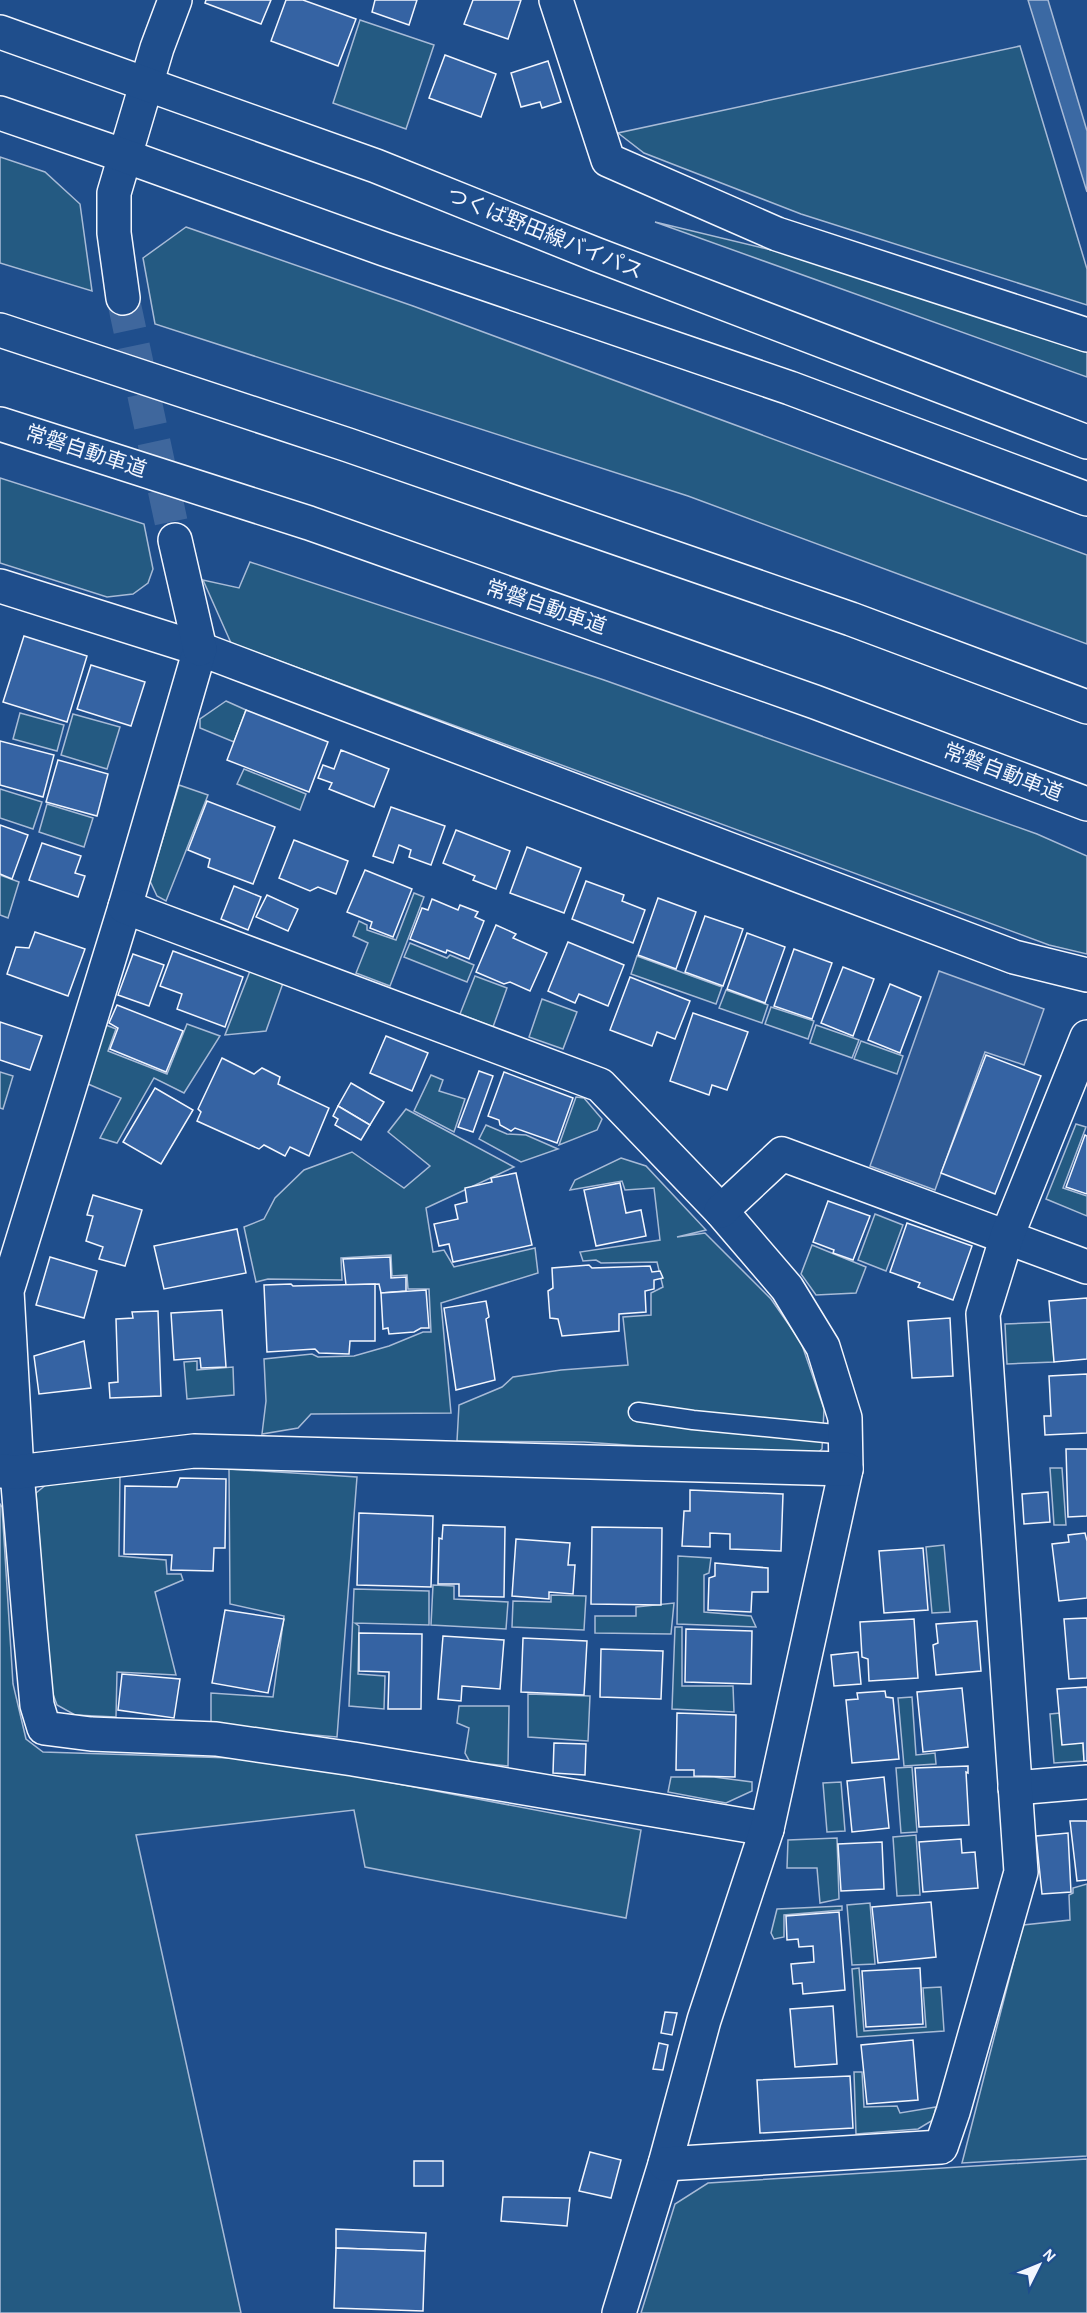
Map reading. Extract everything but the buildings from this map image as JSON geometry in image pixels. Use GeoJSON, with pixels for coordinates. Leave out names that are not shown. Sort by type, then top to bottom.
{"type":"FeatureCollection","features":[{"type":"Feature","properties":{"kind":"main road"},"geometry":{"type":"LineString","coordinates":[[123,298],[114,233],[114,193],[175,0]]}},
{"type":"Feature","properties":{"kind":"main road"},"geometry":{"type":"LineString","coordinates":[[556,0],[608,160],[777,234],[1087,335]]}},
{"type":"Feature","properties":{"kind":"main road","name":"つくば野田線バイパス"},"geometry":{"type":"LineString","coordinates":[[0,32],[376,166],[595,254],[1087,442]]}},
{"type":"Feature","properties":{"kind":"main road"},"geometry":{"type":"LineString","coordinates":[[0,113],[384,249],[790,388],[1087,499]]}},
{"type":"Feature","properties":{"kind":"main road"},"geometry":{"type":"LineString","coordinates":[[0,330],[348,445],[840,615],[1087,707]]}},
{"type":"Feature","properties":{"kind":"main road","name":"常磐自動車道"},"geometry":{"type":"LineString","coordinates":[[0,424],[309,523],[815,702],[1087,804]]}},
{"type":"Feature","properties":{"kind":"main road"},"geometry":{"type":"LineString","coordinates":[[175,540],[200,649],[125,908],[7,1291],[9,1472],[37,1705],[44,1728],[91,1734],[216,1738],[767,1829]]}},
{"type":"Feature","properties":{"kind":"main road"},"geometry":{"type":"LineString","coordinates":[[0,586],[200,649],[1014,957],[1087,975]]}},
{"type":"Feature","properties":{"kind":"main road"},"geometry":{"type":"LineString","coordinates":[[125,908],[600,1085],[721,1211],[787,1288],[823,1347],[845,1418],[846,1469],[767,1829],[704,2020],[665,2164],[619,2313]]}},
{"type":"Feature","properties":{"kind":"main road"},"geometry":{"type":"LineString","coordinates":[[665,2164],[941,2147],[1021,1872],[983,1314],[1007,1236],[1087,1037]]}},
{"type":"Feature","properties":{"kind":"main road"},"geometry":{"type":"LineString","coordinates":[[721,1211],[782,1154],[1087,1267]]}},
{"type":"Feature","properties":{"kind":"main road"},"geometry":{"type":"LineString","coordinates":[[9,1472],[194,1451],[846,1469]]}},
{"type":"Feature","properties":{"kind":"main road"},"geometry":{"type":"LineString","coordinates":[[1015,1788],[1087,1782]]}},
{"type":"Feature","properties":{"kind":"lane"},"geometry":{"type":"LineString","coordinates":[[638,1412],[693,1420],[845,1435]]}},
{"type":"Feature","properties":{"kind":"shaded area"},"geometry":{"type":"Polygon","coordinates":[[[1028,0],[1048,0],[1087,131],[1087,192],[1028,0]]]}},
{"type":"Feature","properties":{"kind":"shaded area"},"geometry":{"type":"Polygon","coordinates":[[[360,20],[434,45],[406,129],[333,103],[360,20]]]}},
{"type":"Feature","properties":{"kind":"shaded area"},"geometry":{"type":"Polygon","coordinates":[[[1020,46],[1087,269],[1087,305],[801,214],[644,153],[618,133],[1020,46]]]}},
{"type":"Feature","properties":{"kind":"shaded area"},"geometry":{"type":"Polygon","coordinates":[[[0,157],[45,172],[80,204],[92,291],[0,263],[0,157]]]}},
{"type":"Feature","properties":{"kind":"shaded area"},"geometry":{"type":"Polygon","coordinates":[[[655,222],[805,258],[1087,341],[1087,377],[655,222]]]}},
{"type":"Feature","properties":{"kind":"shaded area"},"geometry":{"type":"Polygon","coordinates":[[[186,227],[413,306],[1087,555],[1087,644],[688,496],[155,324],[143,258],[186,227]]]}},
{"type":"Feature","properties":{"kind":"shaded area"},"geometry":{"type":"Polygon","coordinates":[[[0,478],[144,524],[153,569],[148,583],[133,594],[107,597],[0,563],[0,478]]]}},
{"type":"Feature","properties":{"kind":"shaded area"},"geometry":{"type":"Polygon","coordinates":[[[250,562],[604,680],[1037,834],[1087,856],[1087,954],[1049,945],[231,643],[203,580],[239,588],[250,562]]]}},
{"type":"Feature","properties":{"kind":"shaded area"},"geometry":{"type":"Polygon","coordinates":[[[226,701],[246,710],[234,742],[200,728],[200,719],[226,701]]]}},
{"type":"Feature","properties":{"kind":"shaded area"},"geometry":{"type":"Polygon","coordinates":[[[20,713],[64,725],[57,751],[13,739],[20,713]]]}},
{"type":"Feature","properties":{"kind":"shaded area"},"geometry":{"type":"Polygon","coordinates":[[[73,714],[120,727],[107,769],[61,755],[73,714]]]}},
{"type":"Feature","properties":{"kind":"shaded area"},"geometry":{"type":"Polygon","coordinates":[[[244,769],[306,794],[300,810],[237,784],[244,769]]]}},
{"type":"Feature","properties":{"kind":"shaded area"},"geometry":{"type":"Polygon","coordinates":[[[179,785],[208,795],[166,901],[157,896],[150,881],[179,785]]]}},
{"type":"Feature","properties":{"kind":"shaded area"},"geometry":{"type":"Polygon","coordinates":[[[0,789],[42,802],[33,829],[0,818],[0,789]]]}},
{"type":"Feature","properties":{"kind":"shaded area"},"geometry":{"type":"Polygon","coordinates":[[[47,804],[93,818],[84,847],[39,832],[47,804]]]}},
{"type":"Feature","properties":{"kind":"shaded area"},"geometry":{"type":"Polygon","coordinates":[[[0,875],[19,882],[8,918],[0,915],[0,875]]]}},
{"type":"Feature","properties":{"kind":"shaded area"},"geometry":{"type":"Polygon","coordinates":[[[414,893],[424,897],[390,986],[356,973],[368,943],[353,936],[359,921],[367,925],[367,930],[396,940],[414,893]]]}},
{"type":"Feature","properties":{"kind":"shaded area"},"geometry":{"type":"Polygon","coordinates":[[[410,943],[447,958],[450,955],[474,965],[467,982],[404,957],[410,943]]]}},
{"type":"Feature","properties":{"kind":"shaded area"},"geometry":{"type":"Polygon","coordinates":[[[637,956],[722,987],[716,1004],[631,974],[637,956]]]}},
{"type":"Feature","properties":{"kind":"shaded area"},"geometry":{"type":"Polygon","coordinates":[[[250,971],[283,983],[266,1031],[225,1035],[250,971]]]}},
{"type":"Feature","properties":{"kind":"shaded area"},"geometry":{"type":"Polygon","coordinates":[[[939,971],[1044,1009],[1024,1065],[985,1052],[935,1190],[870,1166],[939,971]]]}},
{"type":"Feature","properties":{"kind":"shaded area"},"geometry":{"type":"Polygon","coordinates":[[[475,976],[507,988],[493,1027],[460,1014],[475,976]]]}},
{"type":"Feature","properties":{"kind":"shaded area"},"geometry":{"type":"Polygon","coordinates":[[[726,990],[768,1005],[762,1023],[719,1008],[726,990]]]}},
{"type":"Feature","properties":{"kind":"shaded area"},"geometry":{"type":"Polygon","coordinates":[[[542,999],[577,1012],[563,1049],[529,1037],[542,999]]]}},
{"type":"Feature","properties":{"kind":"shaded area"},"geometry":{"type":"Polygon","coordinates":[[[771,1007],[814,1021],[808,1039],[765,1024],[771,1007]]]}},
{"type":"Feature","properties":{"kind":"shaded area"},"geometry":{"type":"Polygon","coordinates":[[[187,1024],[220,1036],[184,1093],[154,1078],[117,1143],[100,1138],[121,1098],[88,1084],[106,1025],[116,1029],[108,1051],[167,1074],[187,1024]]]}},
{"type":"Feature","properties":{"kind":"shaded area"},"geometry":{"type":"Polygon","coordinates":[[[816,1025],[859,1040],[852,1058],[810,1043],[816,1025]]]}},
{"type":"Feature","properties":{"kind":"shaded area"},"geometry":{"type":"Polygon","coordinates":[[[861,1041],[903,1056],[897,1074],[854,1059],[861,1041]]]}},
{"type":"Feature","properties":{"kind":"shaded area"},"geometry":{"type":"Polygon","coordinates":[[[0,1072],[13,1076],[3,1109],[0,1108],[0,1072]]]}},
{"type":"Feature","properties":{"kind":"shaded area"},"geometry":{"type":"Polygon","coordinates":[[[431,1075],[443,1080],[439,1091],[465,1099],[454,1132],[414,1111],[431,1075]]]}},
{"type":"Feature","properties":{"kind":"shaded area"},"geometry":{"type":"Polygon","coordinates":[[[576,1097],[584,1098],[602,1119],[597,1130],[559,1145],[576,1097]]]}},
{"type":"Feature","properties":{"kind":"shaded area"},"geometry":{"type":"Polygon","coordinates":[[[406,1109],[514,1167],[426,1208],[433,1252],[444,1250],[454,1267],[535,1248],[538,1273],[441,1303],[451,1413],[311,1414],[298,1428],[262,1434],[266,1401],[264,1359],[312,1354],[318,1357],[354,1356],[389,1346],[423,1332],[431,1332],[429,1289],[408,1289],[407,1275],[392,1276],[391,1255],[341,1258],[342,1280],[268,1279],[256,1282],[244,1227],[264,1219],[275,1198],[304,1170],[352,1152],[404,1188],[430,1166],[388,1132],[406,1109]]]}},
{"type":"Feature","properties":{"kind":"shaded area"},"geometry":{"type":"Polygon","coordinates":[[[1076,1124],[1086,1127],[1063,1188],[1087,1196],[1087,1216],[1046,1199],[1076,1124]]]}},
{"type":"Feature","properties":{"kind":"shaded area"},"geometry":{"type":"Polygon","coordinates":[[[486,1125],[507,1134],[526,1135],[558,1149],[521,1162],[479,1139],[486,1125]]]}},
{"type":"Feature","properties":{"kind":"shaded area"},"geometry":{"type":"Polygon","coordinates":[[[621,1158],[646,1166],[706,1230],[677,1237],[705,1233],[771,1299],[801,1342],[824,1409],[822,1449],[812,1458],[584,1442],[457,1441],[459,1405],[502,1387],[513,1377],[561,1370],[628,1365],[623,1317],[651,1315],[651,1293],[663,1287],[657,1262],[583,1261],[580,1252],[660,1240],[654,1188],[625,1190],[622,1181],[570,1190],[575,1180],[621,1158]]]}},
{"type":"Feature","properties":{"kind":"shaded area"},"geometry":{"type":"Polygon","coordinates":[[[875,1214],[903,1225],[886,1271],[858,1260],[875,1214]]]}},
{"type":"Feature","properties":{"kind":"shaded area"},"geometry":{"type":"Polygon","coordinates":[[[812,1245],[866,1267],[856,1293],[816,1295],[801,1274],[812,1245]]]}},
{"type":"Feature","properties":{"kind":"shaded area"},"geometry":{"type":"Polygon","coordinates":[[[1052,1322],[1054,1362],[1007,1364],[1005,1324],[1052,1322]]]}},
{"type":"Feature","properties":{"kind":"shaded area"},"geometry":{"type":"Polygon","coordinates":[[[197,1361],[197,1370],[233,1367],[234,1395],[187,1399],[184,1362],[197,1361]]]}},
{"type":"Feature","properties":{"kind":"shaded area"},"geometry":{"type":"Polygon","coordinates":[[[1050,1468],[1062,1468],[1066,1525],[1054,1525],[1050,1468]]]}},
{"type":"Feature","properties":{"kind":"shaded area"},"geometry":{"type":"Polygon","coordinates":[[[229,1469],[357,1477],[337,1737],[211,1726],[211,1693],[273,1697],[284,1616],[230,1604],[229,1469]]]}},
{"type":"Feature","properties":{"kind":"shaded area"},"geometry":{"type":"Polygon","coordinates":[[[120,1474],[119,1556],[166,1560],[167,1574],[181,1574],[183,1580],[155,1592],[176,1675],[117,1672],[116,1717],[75,1715],[57,1705],[50,1686],[36,1493],[52,1480],[120,1474]]]}},
{"type":"Feature","properties":{"kind":"shaded area"},"geometry":{"type":"Polygon","coordinates":[[[0,1504],[13,1684],[26,1739],[43,1752],[267,1759],[641,1830],[626,1918],[365,1867],[354,1810],[136,1835],[241,2313],[0,2313],[0,1504]]]}},
{"type":"Feature","properties":{"kind":"shaded area"},"geometry":{"type":"Polygon","coordinates":[[[944,1545],[950,1612],[932,1613],[926,1547],[944,1545]]]}},
{"type":"Feature","properties":{"kind":"shaded area"},"geometry":{"type":"Polygon","coordinates":[[[678,1556],[711,1558],[709,1573],[704,1575],[704,1612],[751,1616],[756,1627],[677,1624],[678,1556]]]}},
{"type":"Feature","properties":{"kind":"shaded area"},"geometry":{"type":"Polygon","coordinates":[[[433,1585],[454,1586],[454,1599],[508,1602],[506,1629],[431,1625],[433,1585]]]}},
{"type":"Feature","properties":{"kind":"shaded area"},"geometry":{"type":"Polygon","coordinates":[[[354,1589],[429,1591],[429,1625],[355,1623],[359,1626],[358,1674],[385,1676],[384,1709],[349,1706],[354,1589]]]}},
{"type":"Feature","properties":{"kind":"shaded area"},"geometry":{"type":"Polygon","coordinates":[[[551,1595],[586,1596],[584,1630],[512,1627],[513,1601],[551,1602],[551,1595]]]}},
{"type":"Feature","properties":{"kind":"shaded area"},"geometry":{"type":"Polygon","coordinates":[[[674,1603],[671,1634],[595,1633],[595,1616],[636,1616],[636,1607],[674,1603]]]}},
{"type":"Feature","properties":{"kind":"shaded area"},"geometry":{"type":"Polygon","coordinates":[[[675,1627],[682,1627],[682,1686],[733,1686],[734,1712],[672,1709],[675,1627]]]}},
{"type":"Feature","properties":{"kind":"shaded area"},"geometry":{"type":"Polygon","coordinates":[[[528,1694],[590,1696],[588,1741],[528,1737],[528,1694]]]}},
{"type":"Feature","properties":{"kind":"shaded area"},"geometry":{"type":"Polygon","coordinates":[[[912,1697],[916,1755],[935,1753],[936,1764],[904,1766],[898,1698],[912,1697]]]}},
{"type":"Feature","properties":{"kind":"shaded area"},"geometry":{"type":"Polygon","coordinates":[[[459,1706],[509,1706],[508,1766],[470,1762],[465,1753],[469,1728],[457,1723],[459,1706]]]}},
{"type":"Feature","properties":{"kind":"shaded area"},"geometry":{"type":"Polygon","coordinates":[[[1060,1713],[1062,1744],[1083,1743],[1084,1761],[1054,1763],[1050,1714],[1060,1713]]]}},
{"type":"Feature","properties":{"kind":"shaded area"},"geometry":{"type":"Polygon","coordinates":[[[912,1767],[917,1832],[901,1833],[896,1768],[912,1767]]]}},
{"type":"Feature","properties":{"kind":"shaded area"},"geometry":{"type":"Polygon","coordinates":[[[671,1777],[714,1777],[752,1782],[752,1791],[726,1803],[668,1792],[671,1777]]]}},
{"type":"Feature","properties":{"kind":"shaded area"},"geometry":{"type":"Polygon","coordinates":[[[841,1782],[845,1831],[827,1832],[823,1783],[841,1782]]]}},
{"type":"Feature","properties":{"kind":"shaded area"},"geometry":{"type":"Polygon","coordinates":[[[916,1835],[920,1895],[897,1896],[893,1837],[916,1835]]]}},
{"type":"Feature","properties":{"kind":"shaded area"},"geometry":{"type":"Polygon","coordinates":[[[837,1838],[839,1899],[820,1903],[817,1868],[787,1868],[788,1840],[837,1838]]]}},
{"type":"Feature","properties":{"kind":"shaded area"},"geometry":{"type":"Polygon","coordinates":[[[1087,1884],[1087,2156],[962,2163],[1023,1925],[1070,1920],[1069,1895],[1073,1893],[1073,1888],[1087,1884]]]}},
{"type":"Feature","properties":{"kind":"shaded area"},"geometry":{"type":"Polygon","coordinates":[[[870,1903],[875,1964],[852,1965],[847,1905],[870,1903]]]}},
{"type":"Feature","properties":{"kind":"shaded area"},"geometry":{"type":"Polygon","coordinates":[[[842,1906],[842,1910],[784,1915],[784,1937],[774,1939],[771,1933],[777,1909],[842,1906]]]}},
{"type":"Feature","properties":{"kind":"shaded area"},"geometry":{"type":"Polygon","coordinates":[[[859,1968],[864,2031],[926,2027],[923,1988],[941,1987],[944,2031],[857,2037],[852,1969],[859,1968]]]}},
{"type":"Feature","properties":{"kind":"shaded area"},"geometry":{"type":"Polygon","coordinates":[[[854,2072],[862,2072],[864,2107],[897,2106],[900,2113],[936,2107],[933,2120],[918,2129],[856,2134],[854,2072]]]}},
{"type":"Feature","properties":{"kind":"shaded area"},"geometry":{"type":"Polygon","coordinates":[[[1087,2159],[1087,2313],[641,2313],[675,2204],[708,2183],[1087,2159]]]}},
{"type":"Feature","properties":{"kind":"tunnel"},"geometry":{"type":"LineString","coordinates":[[123,298],[175,540]]}}]}
